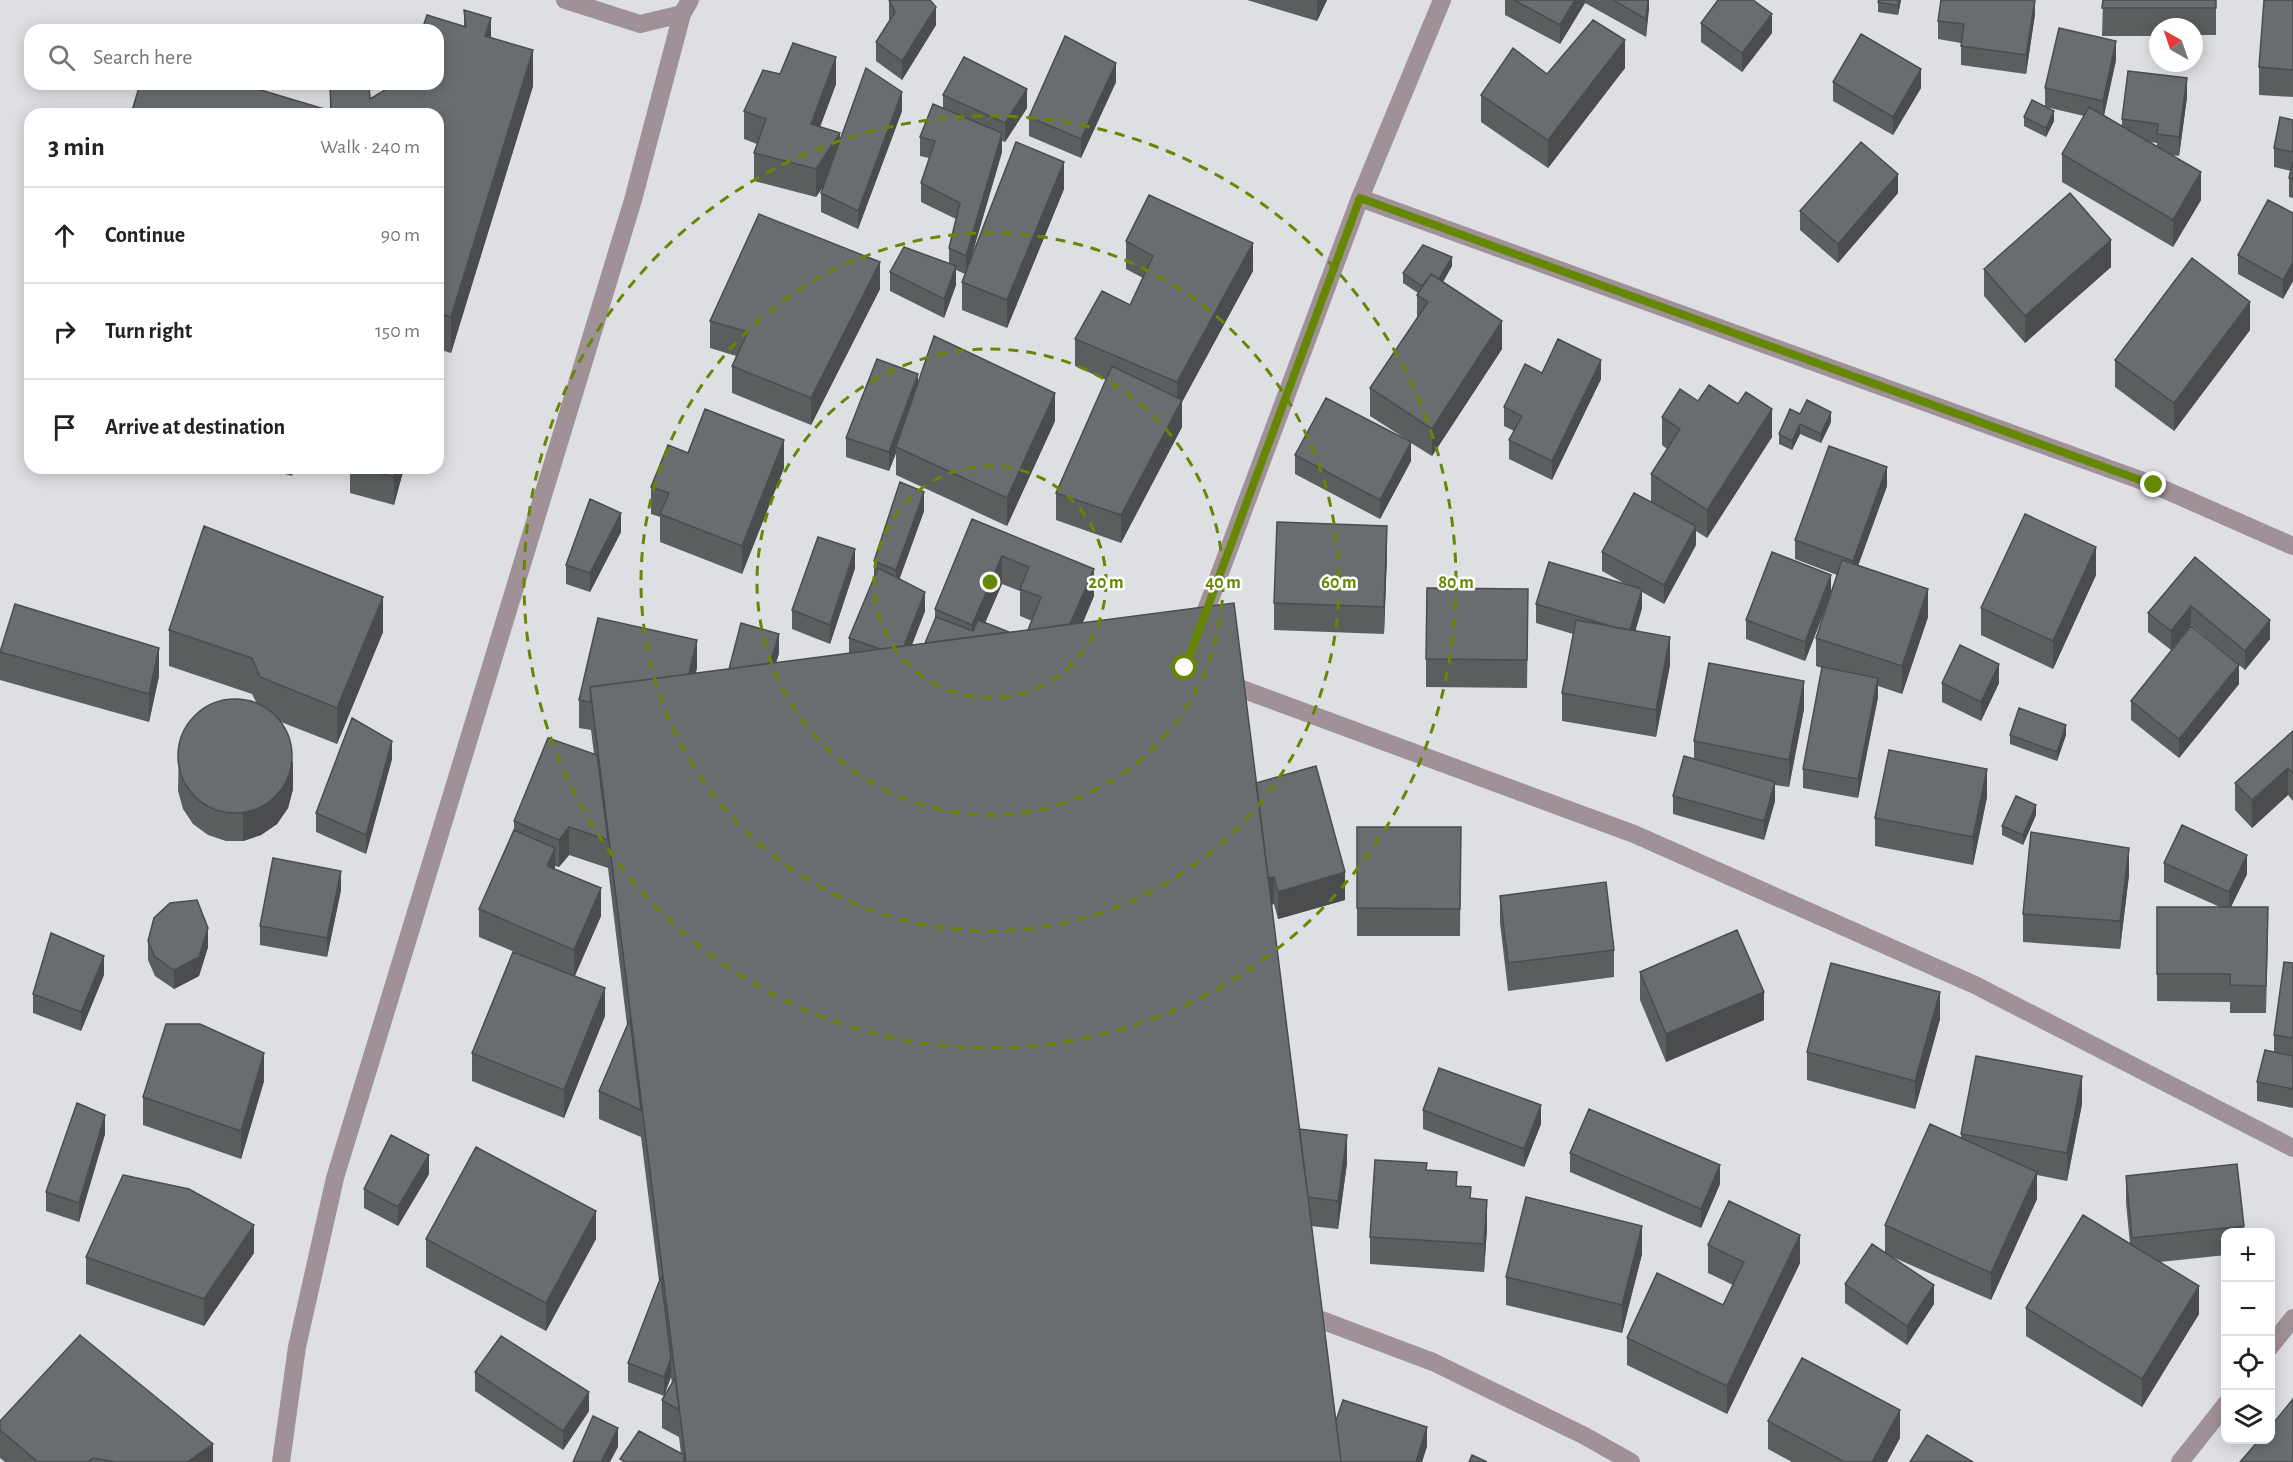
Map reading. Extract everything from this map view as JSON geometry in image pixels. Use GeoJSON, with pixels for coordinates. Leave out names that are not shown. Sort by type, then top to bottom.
{"type":"FeatureCollection","features":[{"type":"Feature","properties":{"kind":"street"},"geometry":{"type":"LineString","coordinates":[[565,0],[640,24],[686,7]]}},
{"type":"Feature","properties":{"kind":"street"},"geometry":{"type":"LineString","coordinates":[[1193,646],[1360,198],[1442,0]]}},
{"type":"Feature","properties":{"kind":"street"},"geometry":{"type":"LineString","coordinates":[[280,1462],[297,1347],[335,1178],[633,200],[686,7]]}},
{"type":"Feature","properties":{"kind":"street"},"geometry":{"type":"LineString","coordinates":[[1360,198],[2154,485],[2293,546]]}},
{"type":"Feature","properties":{"kind":"street"},"geometry":{"type":"LineString","coordinates":[[1207,676],[1634,834],[1975,986],[2293,1148]]}},
{"type":"Feature","properties":{"kind":"street"},"geometry":{"type":"LineString","coordinates":[[1288,1307],[1433,1362],[1583,1435],[1631,1462]]}},
{"type":"Feature","properties":{"kind":"street"},"geometry":{"type":"LineString","coordinates":[[2275,1342],[2293,1318]]}},
{"type":"Feature","properties":{"kind":"street"},"geometry":{"type":"LineString","coordinates":[[2180,1462],[2221,1410]]}},
{"type":"Feature","properties":{"kind":"building"},"geometry":{"type":"Polygon","coordinates":[[[889,0],[930,0],[936,7],[902,61],[876,42],[895,12],[889,0]]]}},
{"type":"Feature","properties":{"kind":"building"},"geometry":{"type":"Polygon","coordinates":[[[1514,0],[1575,0],[1560,25],[1514,0]]]}},
{"type":"Feature","properties":{"kind":"building"},"geometry":{"type":"Polygon","coordinates":[[[1613,0],[1648,0],[1646,19],[1613,0]]]}},
{"type":"Feature","properties":{"kind":"building"},"geometry":{"type":"Polygon","coordinates":[[[1718,0],[1753,0],[1772,14],[1742,53],[1701,23],[1718,0]]]}},
{"type":"Feature","properties":{"kind":"building"},"geometry":{"type":"Polygon","coordinates":[[[1879,0],[1899,0],[1898,6],[1878,2],[1879,0]]]}},
{"type":"Feature","properties":{"kind":"building"},"geometry":{"type":"Polygon","coordinates":[[[1941,0],[2035,0],[2026,55],[1961,46],[1964,24],[1938,21],[1941,0]]]}},
{"type":"Feature","properties":{"kind":"building"},"geometry":{"type":"Polygon","coordinates":[[[2103,0],[2216,0],[2216,8],[2102,8],[2103,0]]]}},
{"type":"Feature","properties":{"kind":"building"},"geometry":{"type":"Polygon","coordinates":[[[2264,0],[2293,0],[2293,70],[2259,67],[2264,0]]]}},
{"type":"Feature","properties":{"kind":"building"},"geometry":{"type":"Polygon","coordinates":[[[464,10],[491,18],[485,36],[533,50],[451,317],[444,315],[444,108],[331,108],[330,90],[369,90],[370,99],[385,90],[444,90],[444,24],[424,24],[427,15],[466,27],[464,10]]]}},
{"type":"Feature","properties":{"kind":"building"},"geometry":{"type":"Polygon","coordinates":[[[1593,20],[1625,40],[1548,140],[1481,95],[1513,48],[1547,74],[1593,20]]]}},
{"type":"Feature","properties":{"kind":"building"},"geometry":{"type":"Polygon","coordinates":[[[2059,28],[2116,41],[2103,101],[2045,88],[2059,28]]]}},
{"type":"Feature","properties":{"kind":"building"},"geometry":{"type":"Polygon","coordinates":[[[1861,34],[1921,69],[1893,117],[1833,82],[1861,34]]]}},
{"type":"Feature","properties":{"kind":"building"},"geometry":{"type":"Polygon","coordinates":[[[1065,36],[1116,63],[1081,139],[1029,117],[1065,36]]]}},
{"type":"Feature","properties":{"kind":"building"},"geometry":{"type":"Polygon","coordinates":[[[793,43],[836,57],[811,124],[840,133],[816,169],[754,153],[766,119],[744,111],[763,70],[780,74],[793,43]]]}},
{"type":"Feature","properties":{"kind":"building"},"geometry":{"type":"Polygon","coordinates":[[[964,57],[1027,89],[1005,123],[943,95],[964,57]]]}},
{"type":"Feature","properties":{"kind":"building"},"geometry":{"type":"Polygon","coordinates":[[[866,68],[902,92],[858,211],[821,193],[866,68]]]}},
{"type":"Feature","properties":{"kind":"building"},"geometry":{"type":"Polygon","coordinates":[[[2128,71],[2187,78],[2179,137],[2157,134],[2158,124],[2122,119],[2128,71]]]}},
{"type":"Feature","properties":{"kind":"building"},"geometry":{"type":"Polygon","coordinates":[[[138,90],[260,90],[321,108],[133,108],[138,90]]]}},
{"type":"Feature","properties":{"kind":"building"},"geometry":{"type":"Polygon","coordinates":[[[2032,100],[2054,111],[2046,128],[2024,117],[2032,100]]]}},
{"type":"Feature","properties":{"kind":"building"},"geometry":{"type":"Polygon","coordinates":[[[933,104],[1002,133],[966,256],[949,248],[960,203],[921,183],[935,141],[920,137],[933,104]]]}},
{"type":"Feature","properties":{"kind":"building"},"geometry":{"type":"Polygon","coordinates":[[[2089,107],[2201,172],[2173,220],[2062,154],[2089,107]]]}},
{"type":"Feature","properties":{"kind":"building"},"geometry":{"type":"Polygon","coordinates":[[[2280,117],[2293,120],[2293,152],[2274,148],[2280,117]]]}},
{"type":"Feature","properties":{"kind":"building"},"geometry":{"type":"Polygon","coordinates":[[[1016,142],[1064,162],[1007,300],[962,282],[1016,142]]]}},
{"type":"Feature","properties":{"kind":"building"},"geometry":{"type":"Polygon","coordinates":[[[1861,142],[1898,174],[1838,244],[1800,211],[1861,142]]]}},
{"type":"Feature","properties":{"kind":"building"},"geometry":{"type":"Polygon","coordinates":[[[2293,161],[2293,179],[2289,178],[2293,161]]]}},
{"type":"Feature","properties":{"kind":"building"},"geometry":{"type":"Polygon","coordinates":[[[2070,193],[2111,240],[2025,316],[1984,269],[2070,193]]]}},
{"type":"Feature","properties":{"kind":"building"},"geometry":{"type":"Polygon","coordinates":[[[1149,195],[1253,243],[1177,382],[1075,339],[1102,291],[1130,305],[1153,256],[1126,241],[1149,195]]]}},
{"type":"Feature","properties":{"kind":"building"},"geometry":{"type":"Polygon","coordinates":[[[2268,200],[2293,213],[2293,262],[2283,280],[2238,255],[2268,200]]]}},
{"type":"Feature","properties":{"kind":"building"},"geometry":{"type":"Polygon","coordinates":[[[759,214],[880,262],[811,398],[732,366],[748,332],[710,321],[759,214]]]}},
{"type":"Feature","properties":{"kind":"building"},"geometry":{"type":"Polygon","coordinates":[[[1423,245],[1452,257],[1439,279],[1431,274],[1422,286],[1403,273],[1423,245]]]}},
{"type":"Feature","properties":{"kind":"building"},"geometry":{"type":"Polygon","coordinates":[[[904,247],[956,266],[944,299],[890,272],[904,247]]]}},
{"type":"Feature","properties":{"kind":"building"},"geometry":{"type":"Polygon","coordinates":[[[2192,258],[2250,302],[2174,403],[2115,360],[2192,258]]]}},
{"type":"Feature","properties":{"kind":"building"},"geometry":{"type":"Polygon","coordinates":[[[1431,274],[1502,321],[1432,429],[1370,388],[1428,302],[1417,295],[1431,274]]]}},
{"type":"Feature","properties":{"kind":"building"},"geometry":{"type":"Polygon","coordinates":[[[934,336],[1055,393],[1007,498],[896,447],[934,336]]]}},
{"type":"Feature","properties":{"kind":"building"},"geometry":{"type":"Polygon","coordinates":[[[1558,339],[1601,360],[1552,461],[1509,440],[1522,416],[1504,407],[1525,364],[1542,373],[1558,339]]]}},
{"type":"Feature","properties":{"kind":"building"},"geometry":{"type":"Polygon","coordinates":[[[877,359],[918,374],[889,452],[846,438],[877,359]]]}},
{"type":"Feature","properties":{"kind":"building"},"geometry":{"type":"Polygon","coordinates":[[[1112,366],[1182,400],[1121,515],[1056,493],[1112,366]]]}},
{"type":"Feature","properties":{"kind":"building"},"geometry":{"type":"Polygon","coordinates":[[[1709,385],[1738,404],[1746,392],[1772,409],[1707,510],[1651,474],[1680,429],[1662,417],[1680,389],[1698,401],[1709,385]]]}},
{"type":"Feature","properties":{"kind":"building"},"geometry":{"type":"Polygon","coordinates":[[[1326,398],[1411,442],[1380,500],[1295,455],[1326,398]]]}},
{"type":"Feature","properties":{"kind":"building"},"geometry":{"type":"Polygon","coordinates":[[[1807,400],[1831,412],[1821,434],[1800,424],[1792,441],[1779,434],[1790,409],[1800,414],[1807,400]]]}},
{"type":"Feature","properties":{"kind":"building"},"geometry":{"type":"Polygon","coordinates":[[[705,409],[784,440],[742,546],[660,514],[669,493],[651,487],[668,445],[688,453],[705,409]]]}},
{"type":"Feature","properties":{"kind":"building"},"geometry":{"type":"Polygon","coordinates":[[[1829,446],[1887,467],[1853,561],[1795,540],[1829,446]]]}},
{"type":"Feature","properties":{"kind":"building"},"geometry":{"type":"Polygon","coordinates":[[[900,482],[924,492],[896,570],[874,561],[900,482]]]}},
{"type":"Feature","properties":{"kind":"building"},"geometry":{"type":"Polygon","coordinates":[[[1634,493],[1696,526],[1664,585],[1602,552],[1634,493]]]}},
{"type":"Feature","properties":{"kind":"building"},"geometry":{"type":"Polygon","coordinates":[[[590,499],[621,513],[590,573],[566,565],[590,499]]]}},
{"type":"Feature","properties":{"kind":"building"},"geometry":{"type":"Polygon","coordinates":[[[2025,514],[2096,547],[2053,641],[1981,608],[2025,514]]]}},
{"type":"Feature","properties":{"kind":"building"},"geometry":{"type":"Polygon","coordinates":[[[972,519],[1094,569],[1070,624],[1028,630],[1041,597],[1020,589],[1029,567],[1002,556],[972,625],[935,609],[972,519]]]}},
{"type":"Feature","properties":{"kind":"building"},"geometry":{"type":"Polygon","coordinates":[[[1277,522],[1387,526],[1384,607],[1274,603],[1277,522]]]}},
{"type":"Feature","properties":{"kind":"building"},"geometry":{"type":"Polygon","coordinates":[[[204,526],[383,597],[337,708],[260,677],[252,658],[169,630],[204,526]]]}},
{"type":"Feature","properties":{"kind":"building"},"geometry":{"type":"Polygon","coordinates":[[[818,537],[855,549],[830,625],[792,610],[818,537]]]}},
{"type":"Feature","properties":{"kind":"building"},"geometry":{"type":"Polygon","coordinates":[[[1772,552],[1831,575],[1805,642],[1746,620],[1772,552]]]}},
{"type":"Feature","properties":{"kind":"building"},"geometry":{"type":"Polygon","coordinates":[[[2195,557],[2270,620],[2245,651],[2191,606],[2171,631],[2148,613],[2195,557]]]}},
{"type":"Feature","properties":{"kind":"building"},"geometry":{"type":"Polygon","coordinates":[[[1842,560],[1928,589],[1902,666],[1816,638],[1842,560]]]}},
{"type":"Feature","properties":{"kind":"building"},"geometry":{"type":"Polygon","coordinates":[[[1549,562],[1642,589],[1630,630],[1536,604],[1549,562]]]}},
{"type":"Feature","properties":{"kind":"building"},"geometry":{"type":"Polygon","coordinates":[[[878,568],[925,592],[904,646],[880,649],[849,638],[878,568]]]}},
{"type":"Feature","properties":{"kind":"building"},"geometry":{"type":"Polygon","coordinates":[[[1427,588],[1528,589],[1527,660],[1426,659],[1427,588]]]}},
{"type":"Feature","properties":{"kind":"building"},"geometry":{"type":"Polygon","coordinates":[[[1234,603],[1341,1462],[686,1462],[590,687],[1234,603]]]}},
{"type":"Feature","properties":{"kind":"building"},"geometry":{"type":"Polygon","coordinates":[[[15,604],[159,648],[149,694],[0,652],[15,604]]]}},
{"type":"Feature","properties":{"kind":"building"},"geometry":{"type":"Polygon","coordinates":[[[936,617],[973,631],[978,620],[1009,632],[925,643],[936,617]]]}},
{"type":"Feature","properties":{"kind":"building"},"geometry":{"type":"Polygon","coordinates":[[[598,618],[697,640],[689,674],[590,687],[591,702],[579,700],[598,618]]]}},
{"type":"Feature","properties":{"kind":"building"},"geometry":{"type":"Polygon","coordinates":[[[1576,620],[1670,637],[1656,710],[1562,693],[1576,620]]]}},
{"type":"Feature","properties":{"kind":"building"},"geometry":{"type":"Polygon","coordinates":[[[741,623],[779,634],[770,663],[729,669],[741,623]]]}},
{"type":"Feature","properties":{"kind":"building"},"geometry":{"type":"Polygon","coordinates":[[[2191,626],[2239,665],[2179,739],[2131,701],[2191,626]]]}},
{"type":"Feature","properties":{"kind":"building"},"geometry":{"type":"Polygon","coordinates":[[[1960,645],[1999,664],[1981,702],[1942,683],[1960,645]]]}},
{"type":"Feature","properties":{"kind":"building"},"geometry":{"type":"Polygon","coordinates":[[[1709,663],[1804,681],[1789,760],[1694,741],[1709,663]]]}},
{"type":"Feature","properties":{"kind":"building"},"geometry":{"type":"Polygon","coordinates":[[[1822,667],[1878,678],[1858,779],[1803,769],[1822,667]]]}},
{"type":"Feature","properties":{"kind":"building"},"geometry":{"type":"Polygon","coordinates":[[[235,699],[257,703],[267,708],[283,724],[288,734],[292,756],[288,778],[283,788],[267,804],[257,809],[235,813],[213,809],[203,804],[187,788],[182,778],[178,756],[182,734],[187,724],[203,708],[213,703],[235,699]]]}},
{"type":"Feature","properties":{"kind":"building"},"geometry":{"type":"Polygon","coordinates":[[[2019,708],[2066,725],[2057,752],[2010,735],[2019,708]]]}},
{"type":"Feature","properties":{"kind":"building"},"geometry":{"type":"Polygon","coordinates":[[[352,718],[392,741],[366,835],[316,813],[352,718]]]}},
{"type":"Feature","properties":{"kind":"building"},"geometry":{"type":"Polygon","coordinates":[[[2293,731],[2293,773],[2288,768],[2252,800],[2235,783],[2293,731]]]}},
{"type":"Feature","properties":{"kind":"building"},"geometry":{"type":"Polygon","coordinates":[[[548,738],[597,755],[608,840],[569,827],[559,840],[514,821],[548,738]]]}},
{"type":"Feature","properties":{"kind":"building"},"geometry":{"type":"Polygon","coordinates":[[[1889,750],[1987,769],[1973,837],[1875,818],[1889,750]]]}},
{"type":"Feature","properties":{"kind":"building"},"geometry":{"type":"Polygon","coordinates":[[[1684,756],[1775,782],[1764,821],[1673,796],[1684,756]]]}},
{"type":"Feature","properties":{"kind":"building"},"geometry":{"type":"Polygon","coordinates":[[[1316,766],[1345,872],[1278,892],[1274,877],[1268,878],[1256,783],[1316,766]]]}},
{"type":"Feature","properties":{"kind":"building"},"geometry":{"type":"Polygon","coordinates":[[[2016,796],[2036,805],[2023,835],[2002,826],[2016,796]]]}},
{"type":"Feature","properties":{"kind":"building"},"geometry":{"type":"Polygon","coordinates":[[[2182,825],[2247,855],[2229,892],[2164,863],[2182,825]]]}},
{"type":"Feature","properties":{"kind":"building"},"geometry":{"type":"Polygon","coordinates":[[[1357,827],[1461,827],[1460,909],[1357,908],[1357,827]]]}},
{"type":"Feature","properties":{"kind":"building"},"geometry":{"type":"Polygon","coordinates":[[[514,830],[555,848],[547,866],[601,888],[574,950],[479,909],[514,830]]]}},
{"type":"Feature","properties":{"kind":"building"},"geometry":{"type":"Polygon","coordinates":[[[2031,832],[2129,848],[2120,921],[2023,914],[2031,832]]]}},
{"type":"Feature","properties":{"kind":"building"},"geometry":{"type":"Polygon","coordinates":[[[273,858],[341,871],[327,938],[260,926],[273,858]]]}},
{"type":"Feature","properties":{"kind":"building"},"geometry":{"type":"Polygon","coordinates":[[[1606,882],[1614,950],[1508,963],[1500,896],[1606,882]]]}},
{"type":"Feature","properties":{"kind":"building"},"geometry":{"type":"Polygon","coordinates":[[[197,900],[208,928],[199,957],[174,970],[155,957],[148,941],[154,918],[170,903],[197,900]]]}},
{"type":"Feature","properties":{"kind":"building"},"geometry":{"type":"Polygon","coordinates":[[[2157,907],[2268,907],[2266,986],[2230,985],[2230,974],[2157,974],[2157,907]]]}},
{"type":"Feature","properties":{"kind":"building"},"geometry":{"type":"Polygon","coordinates":[[[1737,930],[1764,992],[1666,1034],[1640,972],[1737,930]]]}},
{"type":"Feature","properties":{"kind":"building"},"geometry":{"type":"Polygon","coordinates":[[[51,933],[104,956],[81,1012],[33,994],[51,933]]]}},
{"type":"Feature","properties":{"kind":"building"},"geometry":{"type":"Polygon","coordinates":[[[513,952],[605,988],[564,1090],[472,1053],[513,952]]]}},
{"type":"Feature","properties":{"kind":"building"},"geometry":{"type":"Polygon","coordinates":[[[2284,962],[2293,963],[2293,1038],[2274,1035],[2284,962]]]}},
{"type":"Feature","properties":{"kind":"building"},"geometry":{"type":"Polygon","coordinates":[[[1831,963],[1940,992],[1915,1081],[1807,1052],[1831,963]]]}},
{"type":"Feature","properties":{"kind":"building"},"geometry":{"type":"Polygon","coordinates":[[[630,1019],[641,1110],[599,1091],[630,1019]]]}},
{"type":"Feature","properties":{"kind":"building"},"geometry":{"type":"Polygon","coordinates":[[[166,1024],[200,1024],[264,1053],[241,1131],[143,1097],[166,1024]]]}},
{"type":"Feature","properties":{"kind":"building"},"geometry":{"type":"Polygon","coordinates":[[[2265,1050],[2293,1056],[2293,1089],[2257,1082],[2265,1050]]]}},
{"type":"Feature","properties":{"kind":"building"},"geometry":{"type":"Polygon","coordinates":[[[1976,1056],[2082,1076],[2067,1153],[1961,1134],[1976,1056]]]}},
{"type":"Feature","properties":{"kind":"building"},"geometry":{"type":"Polygon","coordinates":[[[1439,1068],[1541,1105],[1524,1149],[1423,1110],[1439,1068]]]}},
{"type":"Feature","properties":{"kind":"building"},"geometry":{"type":"Polygon","coordinates":[[[77,1103],[105,1115],[79,1203],[46,1192],[77,1103]]]}},
{"type":"Feature","properties":{"kind":"building"},"geometry":{"type":"Polygon","coordinates":[[[1589,1109],[1720,1165],[1701,1209],[1570,1153],[1589,1109]]]}},
{"type":"Feature","properties":{"kind":"building"},"geometry":{"type":"Polygon","coordinates":[[[1930,1124],[2037,1172],[1991,1273],[1885,1225],[1930,1124]]]}},
{"type":"Feature","properties":{"kind":"building"},"geometry":{"type":"Polygon","coordinates":[[[1299,1129],[1347,1135],[1338,1201],[1308,1197],[1299,1129]]]}},
{"type":"Feature","properties":{"kind":"building"},"geometry":{"type":"Polygon","coordinates":[[[391,1135],[429,1155],[398,1207],[364,1189],[391,1135]]]}},
{"type":"Feature","properties":{"kind":"building"},"geometry":{"type":"Polygon","coordinates":[[[476,1147],[596,1211],[546,1303],[426,1239],[476,1147]]]}},
{"type":"Feature","properties":{"kind":"building"},"geometry":{"type":"Polygon","coordinates":[[[1375,1160],[1427,1163],[1426,1170],[1457,1172],[1456,1186],[1471,1187],[1470,1198],[1487,1200],[1484,1244],[1370,1237],[1375,1160]]]}},
{"type":"Feature","properties":{"kind":"building"},"geometry":{"type":"Polygon","coordinates":[[[2237,1164],[2244,1226],[2132,1238],[2126,1176],[2237,1164]]]}},
{"type":"Feature","properties":{"kind":"building"},"geometry":{"type":"Polygon","coordinates":[[[123,1175],[189,1189],[254,1225],[204,1299],[86,1257],[123,1175]]]}},
{"type":"Feature","properties":{"kind":"building"},"geometry":{"type":"Polygon","coordinates":[[[1526,1197],[1642,1226],[1622,1305],[1506,1277],[1526,1197]]]}},
{"type":"Feature","properties":{"kind":"building"},"geometry":{"type":"Polygon","coordinates":[[[1729,1201],[1800,1235],[1727,1386],[1627,1338],[1657,1273],[1723,1305],[1744,1262],[1708,1245],[1729,1201]]]}},
{"type":"Feature","properties":{"kind":"building"},"geometry":{"type":"Polygon","coordinates":[[[2083,1215],[2199,1286],[2142,1379],[2026,1308],[2083,1215]]]}},
{"type":"Feature","properties":{"kind":"building"},"geometry":{"type":"Polygon","coordinates":[[[1872,1244],[1934,1285],[1907,1326],[1845,1284],[1872,1244]]]}},
{"type":"Feature","properties":{"kind":"building"},"geometry":{"type":"Polygon","coordinates":[[[661,1277],[671,1358],[664,1377],[628,1363],[661,1277]]]}},
{"type":"Feature","properties":{"kind":"building"},"geometry":{"type":"Polygon","coordinates":[[[80,1335],[213,1444],[187,1462],[115,1462],[93,1458],[87,1462],[38,1462],[0,1430],[0,1421],[80,1335]]]}},
{"type":"Feature","properties":{"kind":"building"},"geometry":{"type":"Polygon","coordinates":[[[501,1336],[589,1392],[563,1431],[475,1372],[501,1336]]]}},
{"type":"Feature","properties":{"kind":"building"},"geometry":{"type":"Polygon","coordinates":[[[1802,1358],[1900,1410],[1872,1462],[1845,1462],[1768,1421],[1802,1358]]]}},
{"type":"Feature","properties":{"kind":"building"},"geometry":{"type":"Polygon","coordinates":[[[675,1378],[679,1410],[662,1400],[675,1378]]]}},
{"type":"Feature","properties":{"kind":"building"},"geometry":{"type":"Polygon","coordinates":[[[2293,1399],[2293,1462],[2240,1462],[2256,1444],[2275,1444],[2275,1421],[2293,1399]]]}},
{"type":"Feature","properties":{"kind":"building"},"geometry":{"type":"Polygon","coordinates":[[[1343,1400],[1427,1427],[1416,1462],[1341,1462],[1336,1421],[1343,1400]]]}},
{"type":"Feature","properties":{"kind":"building"},"geometry":{"type":"Polygon","coordinates":[[[593,1416],[618,1428],[601,1462],[573,1462],[593,1416]]]}},
{"type":"Feature","properties":{"kind":"building"},"geometry":{"type":"Polygon","coordinates":[[[639,1431],[684,1455],[684,1462],[626,1462],[620,1459],[639,1431]]]}},
{"type":"Feature","properties":{"kind":"building"},"geometry":{"type":"Polygon","coordinates":[[[1927,1435],[1973,1462],[1910,1462],[1927,1435]]]}},
{"type":"Feature","properties":{"kind":"building"},"geometry":{"type":"Polygon","coordinates":[[[1472,1455],[1487,1462],[1469,1462],[1472,1455]]]}},
{"type":"Feature","properties":{"kind":"route"},"geometry":{"type":"LineString","coordinates":[[1185,668],[1360,198],[2154,485]]}}]}
